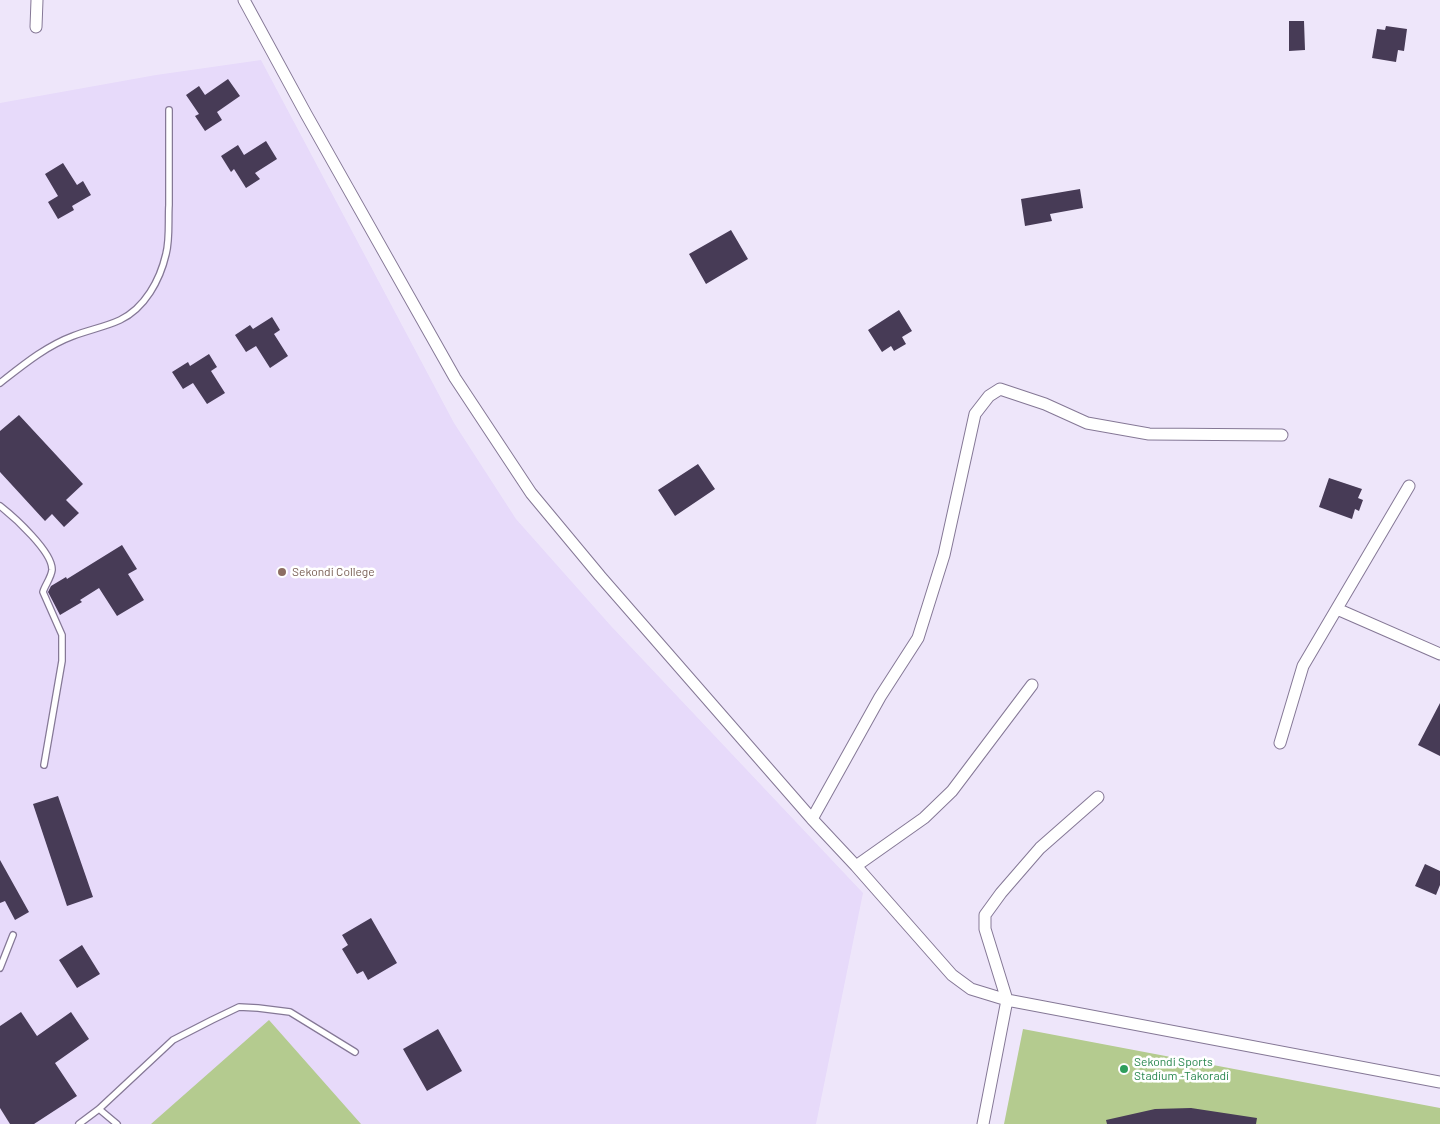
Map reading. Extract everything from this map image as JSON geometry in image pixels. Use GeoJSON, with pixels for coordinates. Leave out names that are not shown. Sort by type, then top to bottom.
{"type":"FeatureCollection","features":[{"type":"Feature","properties":{"kind":"street"},"geometry":{"type":"LineString","coordinates":[[36,27],[37,0]]}},
{"type":"Feature","properties":{"kind":"street"},"geometry":{"type":"LineString","coordinates":[[244,0],[455,378],[531,493],[600,576],[812,819],[952,975],[971,989],[1007,1000],[1440,1082]]}},
{"type":"Feature","properties":{"kind":"street"},"geometry":{"type":"LineString","coordinates":[[812,819],[880,697],[918,638],[944,555],[975,414],[989,396],[1000,389],[1046,404],[1088,423],[1150,434],[1282,435]]}},
{"type":"Feature","properties":{"kind":"street"},"geometry":{"type":"LineString","coordinates":[[1280,743],[1303,666],[1409,486]]}},
{"type":"Feature","properties":{"kind":"street"},"geometry":{"type":"LineString","coordinates":[[1337,609],[1440,654]]}},
{"type":"Feature","properties":{"kind":"street"},"geometry":{"type":"LineString","coordinates":[[856,866],[924,818],[952,791],[1032,685]]}},
{"type":"Feature","properties":{"kind":"street"},"geometry":{"type":"LineString","coordinates":[[983,1124],[1007,1000],[985,929],[985,915],[1001,893],[1040,848],[1098,797]]}},
{"type":"Feature","properties":{"kind":"lane"},"geometry":{"type":"LineString","coordinates":[[0,383],[51,346],[73,336],[120,320],[132,312],[144,300],[156,282],[167,252],[170,172],[169,110]]}},
{"type":"Feature","properties":{"kind":"lane"},"geometry":{"type":"LineString","coordinates":[[0,506],[35,539],[49,557],[52,570],[43,592],[62,635],[62,662],[44,765]]}},
{"type":"Feature","properties":{"kind":"lane"},"geometry":{"type":"LineString","coordinates":[[0,968],[13,935]]}},
{"type":"Feature","properties":{"kind":"lane"},"geometry":{"type":"LineString","coordinates":[[79,1124],[99,1109],[174,1040],[239,1007],[290,1012],[355,1052]]}},
{"type":"Feature","properties":{"kind":"lane"},"geometry":{"type":"LineString","coordinates":[[99,1109],[116,1124]]}},
{"type":"Feature","properties":{"kind":"shaded area","name":"Sekondi College"},"geometry":{"type":"Polygon","coordinates":[[[261,60],[454,423],[516,519],[611,626],[863,893],[816,1124],[0,1124],[0,103],[156,75],[261,60]]]}},
{"type":"Feature","properties":{"kind":"green space"},"geometry":{"type":"Polygon","coordinates":[[[269,1020],[361,1124],[151,1124],[269,1020]]]}},
{"type":"Feature","properties":{"kind":"green space","name":"Sekondi Sports Stadium -Takoradi"},"geometry":{"type":"Polygon","coordinates":[[[1023,1029],[1440,1108],[1440,1124],[1004,1124],[1023,1029]]]}},
{"type":"Feature","properties":{"kind":"building"},"geometry":{"type":"Polygon","coordinates":[[[1289,21],[1304,21],[1305,50],[1289,51],[1289,21]]]}},
{"type":"Feature","properties":{"kind":"building"},"geometry":{"type":"Polygon","coordinates":[[[1386,26],[1407,29],[1404,51],[1398,50],[1396,62],[1372,58],[1377,29],[1385,30],[1386,26]]]}},
{"type":"Feature","properties":{"kind":"building"},"geometry":{"type":"Polygon","coordinates":[[[228,79],[240,96],[217,112],[222,120],[205,131],[195,116],[199,114],[186,95],[199,86],[205,95],[228,79]]]}},
{"type":"Feature","properties":{"kind":"building"},"geometry":{"type":"Polygon","coordinates":[[[266,141],[277,159],[255,173],[260,179],[246,188],[234,169],[231,172],[221,156],[238,145],[244,155],[266,141]]]}},
{"type":"Feature","properties":{"kind":"building"},"geometry":{"type":"Polygon","coordinates":[[[63,163],[77,185],[83,181],[91,195],[72,206],[74,210],[58,219],[48,202],[58,196],[45,174],[63,163]]]}},
{"type":"Feature","properties":{"kind":"building"},"geometry":{"type":"Polygon","coordinates":[[[1080,189],[1083,208],[1050,214],[1052,221],[1025,226],[1021,199],[1080,189]]]}},
{"type":"Feature","properties":{"kind":"building"},"geometry":{"type":"Polygon","coordinates":[[[731,230],[748,259],[706,284],[689,254],[731,230]]]}},
{"type":"Feature","properties":{"kind":"building"},"geometry":{"type":"Polygon","coordinates":[[[899,310],[912,331],[902,337],[906,344],[894,351],[891,346],[882,352],[868,330],[899,310]]]}},
{"type":"Feature","properties":{"kind":"building"},"geometry":{"type":"Polygon","coordinates":[[[272,317],[280,330],[274,334],[288,356],[270,368],[256,346],[246,352],[235,335],[250,325],[253,329],[272,317]]]}},
{"type":"Feature","properties":{"kind":"building"},"geometry":{"type":"Polygon","coordinates":[[[209,354],[217,367],[211,371],[225,393],[207,404],[193,383],[183,389],[172,372],[188,362],[190,366],[209,354]]]}},
{"type":"Feature","properties":{"kind":"building"},"geometry":{"type":"Polygon","coordinates":[[[19,415],[83,484],[66,500],[79,513],[64,527],[52,514],[45,521],[0,472],[0,431],[19,415]]]}},
{"type":"Feature","properties":{"kind":"building"},"geometry":{"type":"Polygon","coordinates":[[[698,464],[715,489],[675,516],[658,490],[698,464]]]}},
{"type":"Feature","properties":{"kind":"building"},"geometry":{"type":"Polygon","coordinates":[[[1329,478],[1362,489],[1358,498],[1363,500],[1359,511],[1355,509],[1352,519],[1319,507],[1329,478]]]}},
{"type":"Feature","properties":{"kind":"building"},"geometry":{"type":"Polygon","coordinates":[[[122,545],[137,569],[128,574],[144,600],[117,616],[99,588],[80,600],[82,602],[60,615],[48,592],[51,586],[66,577],[67,579],[122,545]]]}},
{"type":"Feature","properties":{"kind":"building"},"geometry":{"type":"Polygon","coordinates":[[[1440,703],[1440,756],[1418,745],[1440,703]]]}},
{"type":"Feature","properties":{"kind":"building"},"geometry":{"type":"Polygon","coordinates":[[[58,796],[93,897],[67,906],[33,804],[58,796]]]}},
{"type":"Feature","properties":{"kind":"building"},"geometry":{"type":"Polygon","coordinates":[[[0,860],[29,912],[15,920],[5,901],[0,903],[0,860]]]}},
{"type":"Feature","properties":{"kind":"building"},"geometry":{"type":"Polygon","coordinates":[[[1425,864],[1440,871],[1440,885],[1436,895],[1415,886],[1425,864]]]}},
{"type":"Feature","properties":{"kind":"building"},"geometry":{"type":"Polygon","coordinates":[[[371,918],[397,963],[368,980],[363,971],[357,974],[342,949],[348,945],[342,935],[371,918]]]}},
{"type":"Feature","properties":{"kind":"building"},"geometry":{"type":"Polygon","coordinates":[[[82,945],[100,974],[77,988],[59,960],[82,945]]]}},
{"type":"Feature","properties":{"kind":"building"},"geometry":{"type":"Polygon","coordinates":[[[21,1012],[37,1036],[71,1012],[89,1039],[55,1063],[77,1096],[34,1124],[10,1124],[0,1108],[0,1026],[21,1012]]]}},
{"type":"Feature","properties":{"kind":"building"},"geometry":{"type":"Polygon","coordinates":[[[438,1029],[462,1071],[427,1091],[403,1049],[438,1029]]]}},
{"type":"Feature","properties":{"kind":"building"},"geometry":{"type":"Polygon","coordinates":[[[1191,1108],[1257,1118],[1256,1124],[1107,1124],[1106,1120],[1155,1109],[1191,1108]]]}},
{"type":"Feature","properties":{"kind":"place","name":"Sekondi College"},"geometry":{"type":"Point","coordinates":[282,572]}},
{"type":"Feature","properties":{"kind":"place","name":"Sekondi Sports Stadium -Takoradi"},"geometry":{"type":"Point","coordinates":[1124,1069]}}]}
